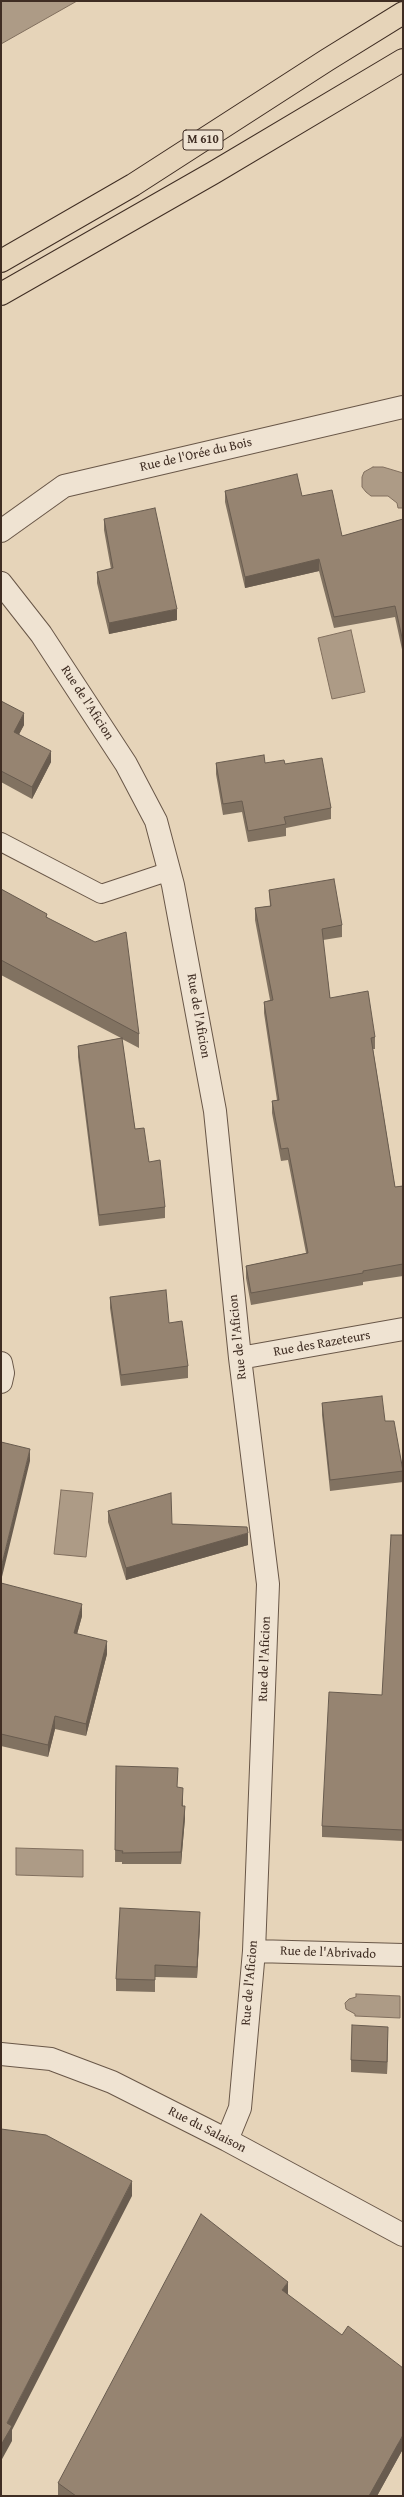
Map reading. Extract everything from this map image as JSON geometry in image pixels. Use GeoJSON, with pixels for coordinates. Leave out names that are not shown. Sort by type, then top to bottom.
{"type":"FeatureCollection","features":[{"type":"Feature","properties":{"kind":"main road","name":"M 610"},"geometry":{"type":"LineString","coordinates":[[1,261],[133,185],[326,60],[403,13]]}},
{"type":"Feature","properties":{"kind":"main road","name":"M 610"},"geometry":{"type":"LineString","coordinates":[[1,294],[213,173],[403,60]]}},
{"type":"Feature","properties":{"kind":"street","name":"Rue de l'Orée du Bois"},"geometry":{"type":"LineString","coordinates":[[1,531],[64,486],[403,407]]}},
{"type":"Feature","properties":{"kind":"street","name":"Rue de l'Aficion"},"geometry":{"type":"LineString","coordinates":[[1,583],[41,634],[126,764],[156,821],[170,871],[215,1112],[240,1358],[268,1584],[254,1951],[240,2108],[227,2140]]}},
{"type":"Feature","properties":{"kind":"street","name":"Rue des Razeteurs"},"geometry":{"type":"LineString","coordinates":[[240,1358],[403,1329]]}},
{"type":"Feature","properties":{"kind":"street"},"geometry":{"type":"LineString","coordinates":[[1,1363],[3,1373],[1,1382]]}},
{"type":"Feature","properties":{"kind":"street","name":"Rue de l'Abrivado"},"geometry":{"type":"LineString","coordinates":[[254,1951],[403,1956]]}},
{"type":"Feature","properties":{"kind":"street","name":"Rue du Salaison"},"geometry":{"type":"LineString","coordinates":[[1,2054],[51,2059],[112,2082],[227,2140],[403,2235]]}},
{"type":"Feature","properties":{"kind":"lane"},"geometry":{"type":"LineString","coordinates":[[1,842],[101,894],[170,871]]}},
{"type":"Feature","properties":{"kind":"shaded area"},"geometry":{"type":"Polygon","coordinates":[[[1,1],[77,1],[1,44],[1,1]]]}},
{"type":"Feature","properties":{"kind":"shaded area"},"geometry":{"type":"Polygon","coordinates":[[[373,467],[383,467],[403,473],[403,508],[398,508],[397,503],[388,496],[371,496],[362,487],[362,477],[364,472],[373,467]]]}},
{"type":"Feature","properties":{"kind":"shaded area"},"geometry":{"type":"Polygon","coordinates":[[[351,630],[365,692],[332,699],[318,638],[351,630]]]}},
{"type":"Feature","properties":{"kind":"shaded area"},"geometry":{"type":"Polygon","coordinates":[[[61,1490],[93,1493],[86,1557],[54,1554],[61,1490]]]}},
{"type":"Feature","properties":{"kind":"shaded area"},"geometry":{"type":"Polygon","coordinates":[[[16,1848],[83,1850],[83,1877],[16,1875],[16,1848]]]}},
{"type":"Feature","properties":{"kind":"shaded area"},"geometry":{"type":"Polygon","coordinates":[[[356,1994],[400,1996],[400,2018],[355,2016],[355,2014],[346,2009],[345,2003],[349,1999],[356,1997],[356,1994]]]}},
{"type":"Feature","properties":{"kind":"building"},"geometry":{"type":"Polygon","coordinates":[[[297,474],[302,496],[332,490],[342,536],[403,519],[403,642],[395,606],[334,617],[319,559],[245,577],[225,491],[297,474]]]}},
{"type":"Feature","properties":{"kind":"building"},"geometry":{"type":"Polygon","coordinates":[[[155,508],[177,609],[109,623],[97,572],[113,568],[104,519],[155,508]]]}},
{"type":"Feature","properties":{"kind":"building"},"geometry":{"type":"Polygon","coordinates":[[[1,701],[24,713],[14,732],[51,751],[32,787],[1,771],[1,701]]]}},
{"type":"Feature","properties":{"kind":"building"},"geometry":{"type":"Polygon","coordinates":[[[264,755],[265,763],[284,760],[285,764],[322,758],[331,808],[284,817],[286,824],[248,831],[242,801],[223,804],[216,763],[264,755]]]}},
{"type":"Feature","properties":{"kind":"building"},"geometry":{"type":"Polygon","coordinates":[[[334,879],[342,925],[322,929],[330,998],[368,991],[375,1037],[371,1038],[395,1187],[403,1186],[403,1264],[363,1271],[363,1273],[251,1293],[246,1266],[308,1253],[288,1148],[281,1149],[272,1101],[279,1100],[264,1002],[273,1000],[255,908],[271,906],[269,890],[334,879]]]}},
{"type":"Feature","properties":{"kind":"building"},"geometry":{"type":"Polygon","coordinates":[[[1,889],[47,914],[46,917],[95,942],[126,932],[139,1034],[1,960],[1,889]]]}},
{"type":"Feature","properties":{"kind":"building"},"geometry":{"type":"Polygon","coordinates":[[[122,1038],[135,1129],[144,1128],[149,1162],[160,1160],[165,1207],[99,1215],[78,1046],[122,1038]]]}},
{"type":"Feature","properties":{"kind":"building"},"geometry":{"type":"Polygon","coordinates":[[[166,1290],[169,1323],[182,1321],[188,1366],[121,1375],[110,1297],[166,1290]]]}},
{"type":"Feature","properties":{"kind":"building"},"geometry":{"type":"Polygon","coordinates":[[[382,1396],[385,1421],[394,1421],[403,1471],[330,1480],[322,1403],[382,1396]]]}},
{"type":"Feature","properties":{"kind":"building"},"geometry":{"type":"Polygon","coordinates":[[[1,1442],[30,1449],[1,1568],[1,1442]]]}},
{"type":"Feature","properties":{"kind":"building"},"geometry":{"type":"Polygon","coordinates":[[[171,1493],[172,1524],[247,1527],[248,1533],[126,1568],[108,1511],[171,1493]]]}},
{"type":"Feature","properties":{"kind":"building"},"geometry":{"type":"Polygon","coordinates":[[[391,1535],[403,1535],[403,1830],[322,1826],[329,1692],[382,1695],[391,1535]]]}},
{"type":"Feature","properties":{"kind":"building"},"geometry":{"type":"Polygon","coordinates":[[[1,1583],[82,1604],[74,1633],[107,1641],[86,1724],[55,1716],[48,1745],[1,1734],[1,1583]]]}},
{"type":"Feature","properties":{"kind":"building"},"geometry":{"type":"Polygon","coordinates":[[[116,1766],[178,1768],[177,1787],[183,1788],[182,1806],[185,1806],[181,1852],[122,1853],[123,1851],[115,1850],[116,1766]]]}},
{"type":"Feature","properties":{"kind":"building"},"geometry":{"type":"Polygon","coordinates":[[[120,1908],[200,1912],[197,1967],[155,1965],[155,1980],[116,1979],[120,1908]]]}},
{"type":"Feature","properties":{"kind":"building"},"geometry":{"type":"Polygon","coordinates":[[[352,2025],[388,2027],[387,2062],[351,2060],[352,2025]]]}},
{"type":"Feature","properties":{"kind":"building"},"geometry":{"type":"Polygon","coordinates":[[[1,2129],[46,2135],[132,2181],[7,2423],[12,2426],[1,2445],[1,2129]]]}},
{"type":"Feature","properties":{"kind":"building"},"geometry":{"type":"Polygon","coordinates":[[[201,2214],[288,2282],[282,2290],[342,2335],[348,2326],[403,2368],[403,2435],[369,2496],[76,2496],[58,2483],[201,2214]]]}}]}
